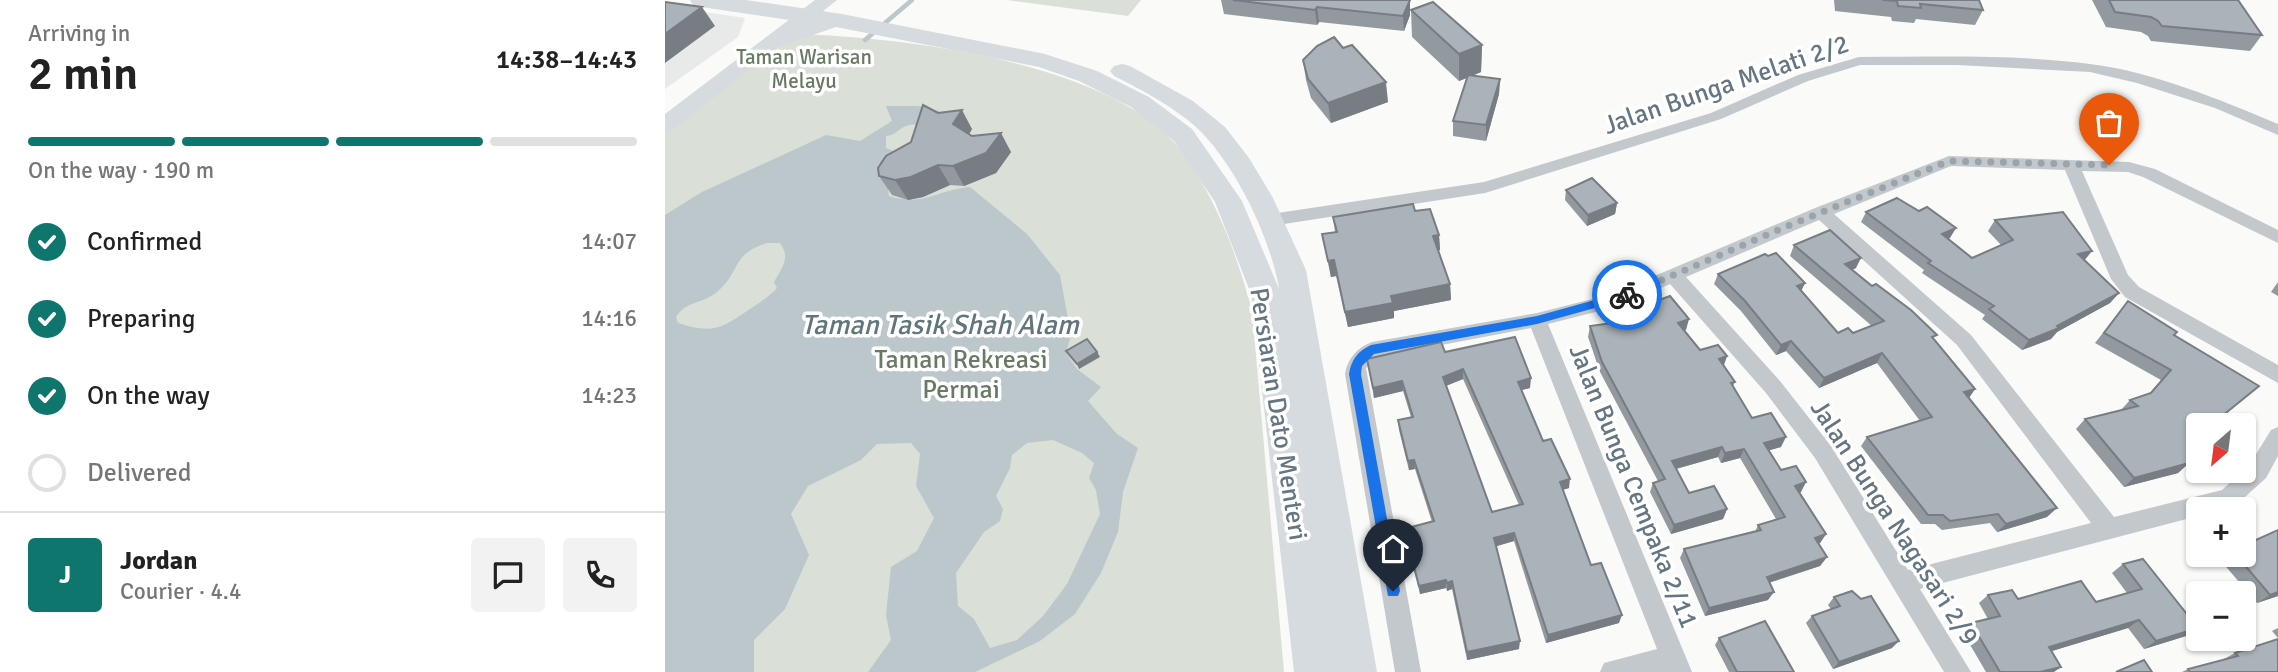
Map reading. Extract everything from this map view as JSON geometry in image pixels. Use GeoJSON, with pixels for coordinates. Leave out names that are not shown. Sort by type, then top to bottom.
{"type":"FeatureCollection","features":[{"type":"Feature","properties":{"kind":"main road","name":"Persiaran Dato Menteri"},"geometry":{"type":"LineString","coordinates":[[701,0],[751,9],[806,6],[854,19],[1062,49],[1122,71],[1161,90],[1215,131],[1251,184],[1271,220],[1291,270],[1356,672]]}},
{"type":"Feature","properties":{"kind":"main road"},"geometry":{"type":"LineString","coordinates":[[665,125],[806,6]]}},
{"type":"Feature","properties":{"kind":"main road"},"geometry":{"type":"LineString","coordinates":[[751,9],[767,18],[769,38]]}},
{"type":"Feature","properties":{"kind":"main road"},"geometry":{"type":"LineString","coordinates":[[665,108],[769,38],[854,19]]}},
{"type":"Feature","properties":{"kind":"main road","name":"Persiaran Dato Menteri"},"geometry":{"type":"LineString","coordinates":[[919,28],[1045,61],[1088,76],[1140,102],[1183,135],[1228,201],[1266,295],[1315,672]]}},
{"type":"Feature","properties":{"kind":"street","name":"Jalan Bunga Melati 2/2"},"geometry":{"type":"LineString","coordinates":[[1271,220],[1485,187],[1716,117],[1803,78],[1859,61],[1958,61],[2090,68],[2141,79],[2220,105],[2278,130]]}},
{"type":"Feature","properties":{"kind":"street"},"geometry":{"type":"LineString","coordinates":[[1408,672],[1355,374],[1356,365],[1371,350],[1537,320],[1616,300],[1821,212],[1949,161],[2129,167],[2149,173],[2278,237]]}},
{"type":"Feature","properties":{"kind":"street"},"geometry":{"type":"LineString","coordinates":[[2070,163],[2120,279],[2132,292],[2278,375]]}},
{"type":"Feature","properties":{"kind":"street"},"geometry":{"type":"LineString","coordinates":[[1821,212],[1964,340],[2109,529]]}},
{"type":"Feature","properties":{"kind":"street","name":"Jalan Bunga Nagasari 2/9"},"geometry":{"type":"LineString","coordinates":[[1674,276],[1773,387],[1823,452],[1958,672]]}},
{"type":"Feature","properties":{"kind":"street","name":"Jalan Bunga Cempaka 2/11"},"geometry":{"type":"LineString","coordinates":[[1537,320],[1676,665]]}},
{"type":"Feature","properties":{"kind":"street"},"geometry":{"type":"LineString","coordinates":[[1901,583],[2228,498],[2258,471],[2278,436]]}},
{"type":"Feature","properties":{"kind":"street"},"geometry":{"type":"LineString","coordinates":[[1613,672],[1676,665]]}},
{"type":"Feature","properties":{"kind":"shaded area"},"geometry":{"type":"Polygon","coordinates":[[[665,6],[745,18],[738,37],[665,89],[665,6]]]}},
{"type":"Feature","properties":{"kind":"green space"},"geometry":{"type":"Polygon","coordinates":[[[1007,0],[1141,0],[1128,16],[1007,0]]]}},
{"type":"Feature","properties":{"kind":"green space","name":"Taman Rekreasi Permai"},"geometry":{"type":"Polygon","coordinates":[[[796,34],[891,41],[947,49],[1004,60],[1059,76],[1109,96],[1151,121],[1182,152],[1205,189],[1224,228],[1252,310],[1284,672],[665,672],[665,132],[769,51],[796,34]]]}},
{"type":"Feature","properties":{"kind":"water","name":"Taman Tasik Shah Alam"},"geometry":{"type":"Polygon","coordinates":[[[886,106],[920,106],[939,111],[925,123],[907,126],[886,136],[886,148],[898,153],[888,189],[889,196],[921,199],[970,187],[1027,234],[1060,275],[1071,335],[1066,353],[1077,369],[1101,387],[1088,401],[1117,434],[1138,448],[1123,492],[1118,532],[1101,573],[1075,614],[1040,641],[975,672],[868,672],[891,640],[886,615],[891,567],[917,551],[934,518],[916,486],[920,454],[911,443],[877,444],[861,460],[808,486],[791,514],[809,555],[785,609],[754,640],[754,672],[665,672],[665,215],[702,192],[826,135],[860,141],[892,121],[886,106]],[[767,243],[747,252],[725,285],[717,292],[680,312],[676,317],[678,323],[716,328],[771,294],[777,288],[774,282],[784,262],[785,253],[780,243],[767,243]],[[1053,440],[1027,443],[1012,455],[1010,468],[996,496],[1003,509],[1000,521],[984,532],[956,573],[958,606],[974,619],[990,648],[1017,640],[1043,616],[1067,584],[1100,514],[1096,490],[1089,478],[1094,463],[1082,453],[1053,440]]]}},
{"type":"Feature","properties":{"kind":"building"},"geometry":{"type":"Polygon","coordinates":[[[1233,0],[1410,0],[1403,16],[1317,7],[1315,10],[1233,0]]]}},
{"type":"Feature","properties":{"kind":"building"},"geometry":{"type":"Polygon","coordinates":[[[1883,0],[1979,0],[1983,10],[1920,4],[1921,8],[1898,6],[1897,1],[1883,0]]]}},
{"type":"Feature","properties":{"kind":"building"},"geometry":{"type":"Polygon","coordinates":[[[2109,0],[2238,0],[2262,35],[2162,26],[2151,17],[2115,12],[2109,0]]]}},
{"type":"Feature","properties":{"kind":"building"},"geometry":{"type":"Polygon","coordinates":[[[665,2],[702,7],[665,34],[665,2]]]}},
{"type":"Feature","properties":{"kind":"building"},"geometry":{"type":"Polygon","coordinates":[[[1433,2],[1482,45],[1459,54],[1411,10],[1433,2]]]}},
{"type":"Feature","properties":{"kind":"building"},"geometry":{"type":"Polygon","coordinates":[[[1334,37],[1343,48],[1352,45],[1386,82],[1328,103],[1308,79],[1303,60],[1317,46],[1334,37]]]}},
{"type":"Feature","properties":{"kind":"building"},"geometry":{"type":"Polygon","coordinates":[[[1468,75],[1500,79],[1486,125],[1453,121],[1468,75]]]}},
{"type":"Feature","properties":{"kind":"building"},"geometry":{"type":"Polygon","coordinates":[[[923,105],[938,113],[962,110],[953,124],[972,136],[1001,133],[986,153],[953,166],[938,165],[911,177],[895,180],[879,176],[878,168],[886,156],[911,142],[923,105]]]}},
{"type":"Feature","properties":{"kind":"building"},"geometry":{"type":"Polygon","coordinates":[[[1592,178],[1617,203],[1588,215],[1566,190],[1592,178]]]}},
{"type":"Feature","properties":{"kind":"building"},"geometry":{"type":"Polygon","coordinates":[[[1897,198],[1919,211],[1927,207],[1956,228],[1942,234],[1972,258],[2013,240],[1995,220],[2063,212],[2092,251],[2078,254],[2119,293],[2057,326],[2059,328],[2029,340],[1989,309],[1994,306],[1928,263],[1931,261],[1866,212],[1897,198]]]}},
{"type":"Feature","properties":{"kind":"building"},"geometry":{"type":"Polygon","coordinates":[[[1413,204],[1415,211],[1430,209],[1439,235],[1433,236],[1450,284],[1391,296],[1393,303],[1345,312],[1334,260],[1328,261],[1322,234],[1337,232],[1333,217],[1413,204]]]}},
{"type":"Feature","properties":{"kind":"building"},"geometry":{"type":"Polygon","coordinates":[[[1830,230],[1861,258],[1845,264],[1872,286],[1876,284],[1911,310],[1937,335],[1932,337],[1975,389],[1964,392],[2057,508],[2006,524],[1998,514],[1950,521],[1943,515],[1928,515],[1867,437],[1932,417],[1882,353],[1824,378],[1791,341],[1781,345],[1745,301],[1718,274],[1765,254],[1768,256],[1776,253],[1805,283],[1797,286],[1838,333],[1848,328],[1853,333],[1884,321],[1794,245],[1830,230]]]}},
{"type":"Feature","properties":{"kind":"building"},"geometry":{"type":"Polygon","coordinates":[[[1670,296],[1689,319],[1678,323],[1700,350],[1718,345],[1727,356],[1719,359],[1735,382],[1731,383],[1752,418],[1771,413],[1786,437],[1764,443],[1781,470],[1796,466],[1806,482],[1795,486],[1826,534],[1815,538],[1827,557],[1767,577],[1774,592],[1709,608],[1684,549],[1761,530],[1758,525],[1785,517],[1744,449],[1725,453],[1722,447],[1672,461],[1689,493],[1714,486],[1727,509],[1674,525],[1653,483],[1665,479],[1602,362],[1590,326],[1634,320],[1627,312],[1670,296]]]}},
{"type":"Feature","properties":{"kind":"building"},"geometry":{"type":"Polygon","coordinates":[[[2128,301],[2177,332],[2174,335],[2259,386],[2226,413],[2186,413],[2186,464],[2134,478],[2085,419],[2138,406],[2130,400],[2151,393],[2171,370],[2104,333],[2128,301]]]}},
{"type":"Feature","properties":{"kind":"building"},"geometry":{"type":"Polygon","coordinates":[[[1515,337],[1531,378],[1518,382],[1543,441],[1551,439],[1570,479],[1560,482],[1591,565],[1601,563],[1622,615],[1548,635],[1514,533],[1494,538],[1520,641],[1467,652],[1452,581],[1419,586],[1404,529],[1434,521],[1414,460],[1408,461],[1398,420],[1413,417],[1402,381],[1373,388],[1367,359],[1441,342],[1445,352],[1515,337]],[[1463,369],[1443,377],[1492,512],[1523,504],[1463,369]]]}},
{"type":"Feature","properties":{"kind":"building"},"geometry":{"type":"Polygon","coordinates":[[[1087,339],[1097,352],[1077,364],[1066,351],[1087,339]]]}},
{"type":"Feature","properties":{"kind":"building"},"geometry":{"type":"Polygon","coordinates":[[[2278,530],[2278,592],[2270,595],[2246,567],[2256,567],[2256,540],[2278,530]]]}},
{"type":"Feature","properties":{"kind":"building"},"geometry":{"type":"Polygon","coordinates":[[[2143,559],[2186,613],[2186,632],[2156,641],[2139,620],[2049,647],[2061,667],[2040,672],[2000,672],[1971,623],[2000,616],[1988,595],[2012,590],[2018,599],[2081,581],[2096,602],[2142,589],[2123,564],[2143,559]]]}},
{"type":"Feature","properties":{"kind":"building"},"geometry":{"type":"Polygon","coordinates":[[[1852,591],[1861,599],[1871,596],[1899,641],[1839,662],[1812,616],[1840,606],[1834,597],[1852,591]]]}},
{"type":"Feature","properties":{"kind":"building"},"geometry":{"type":"Polygon","coordinates":[[[1765,621],[1794,672],[1737,672],[1719,638],[1765,621]]]}},
{"type":"Feature","properties":{"kind":"building"},"geometry":{"type":"Polygon","coordinates":[[[2278,639],[2278,672],[2190,672],[2188,669],[2238,656],[2235,653],[2241,651],[2256,651],[2256,646],[2278,639]]]}},
{"type":"Feature","properties":{"kind":"building"},"geometry":{"type":"Polygon","coordinates":[[[2144,660],[2152,672],[2116,672],[2144,660]]]}},
{"type":"Feature","properties":{"kind":"waterway"},"geometry":{"type":"LineString","coordinates":[[865,40],[912,0]]}},
{"type":"Feature","properties":{"kind":"way so far"},"geometry":{"type":"LineString","coordinates":[[1627,295],[1949,161],[2109,165]]}},
{"type":"Feature","properties":{"kind":"route"},"geometry":{"type":"LineString","coordinates":[[1393,591],[1355,374],[1356,365],[1362,357],[1371,350],[1537,320],[1627,295]]}},
{"type":"Feature","properties":{"kind":"park label","name":"Taman Warisan Melayu"},"geometry":{"type":"Point","coordinates":[804,69]}}]}
